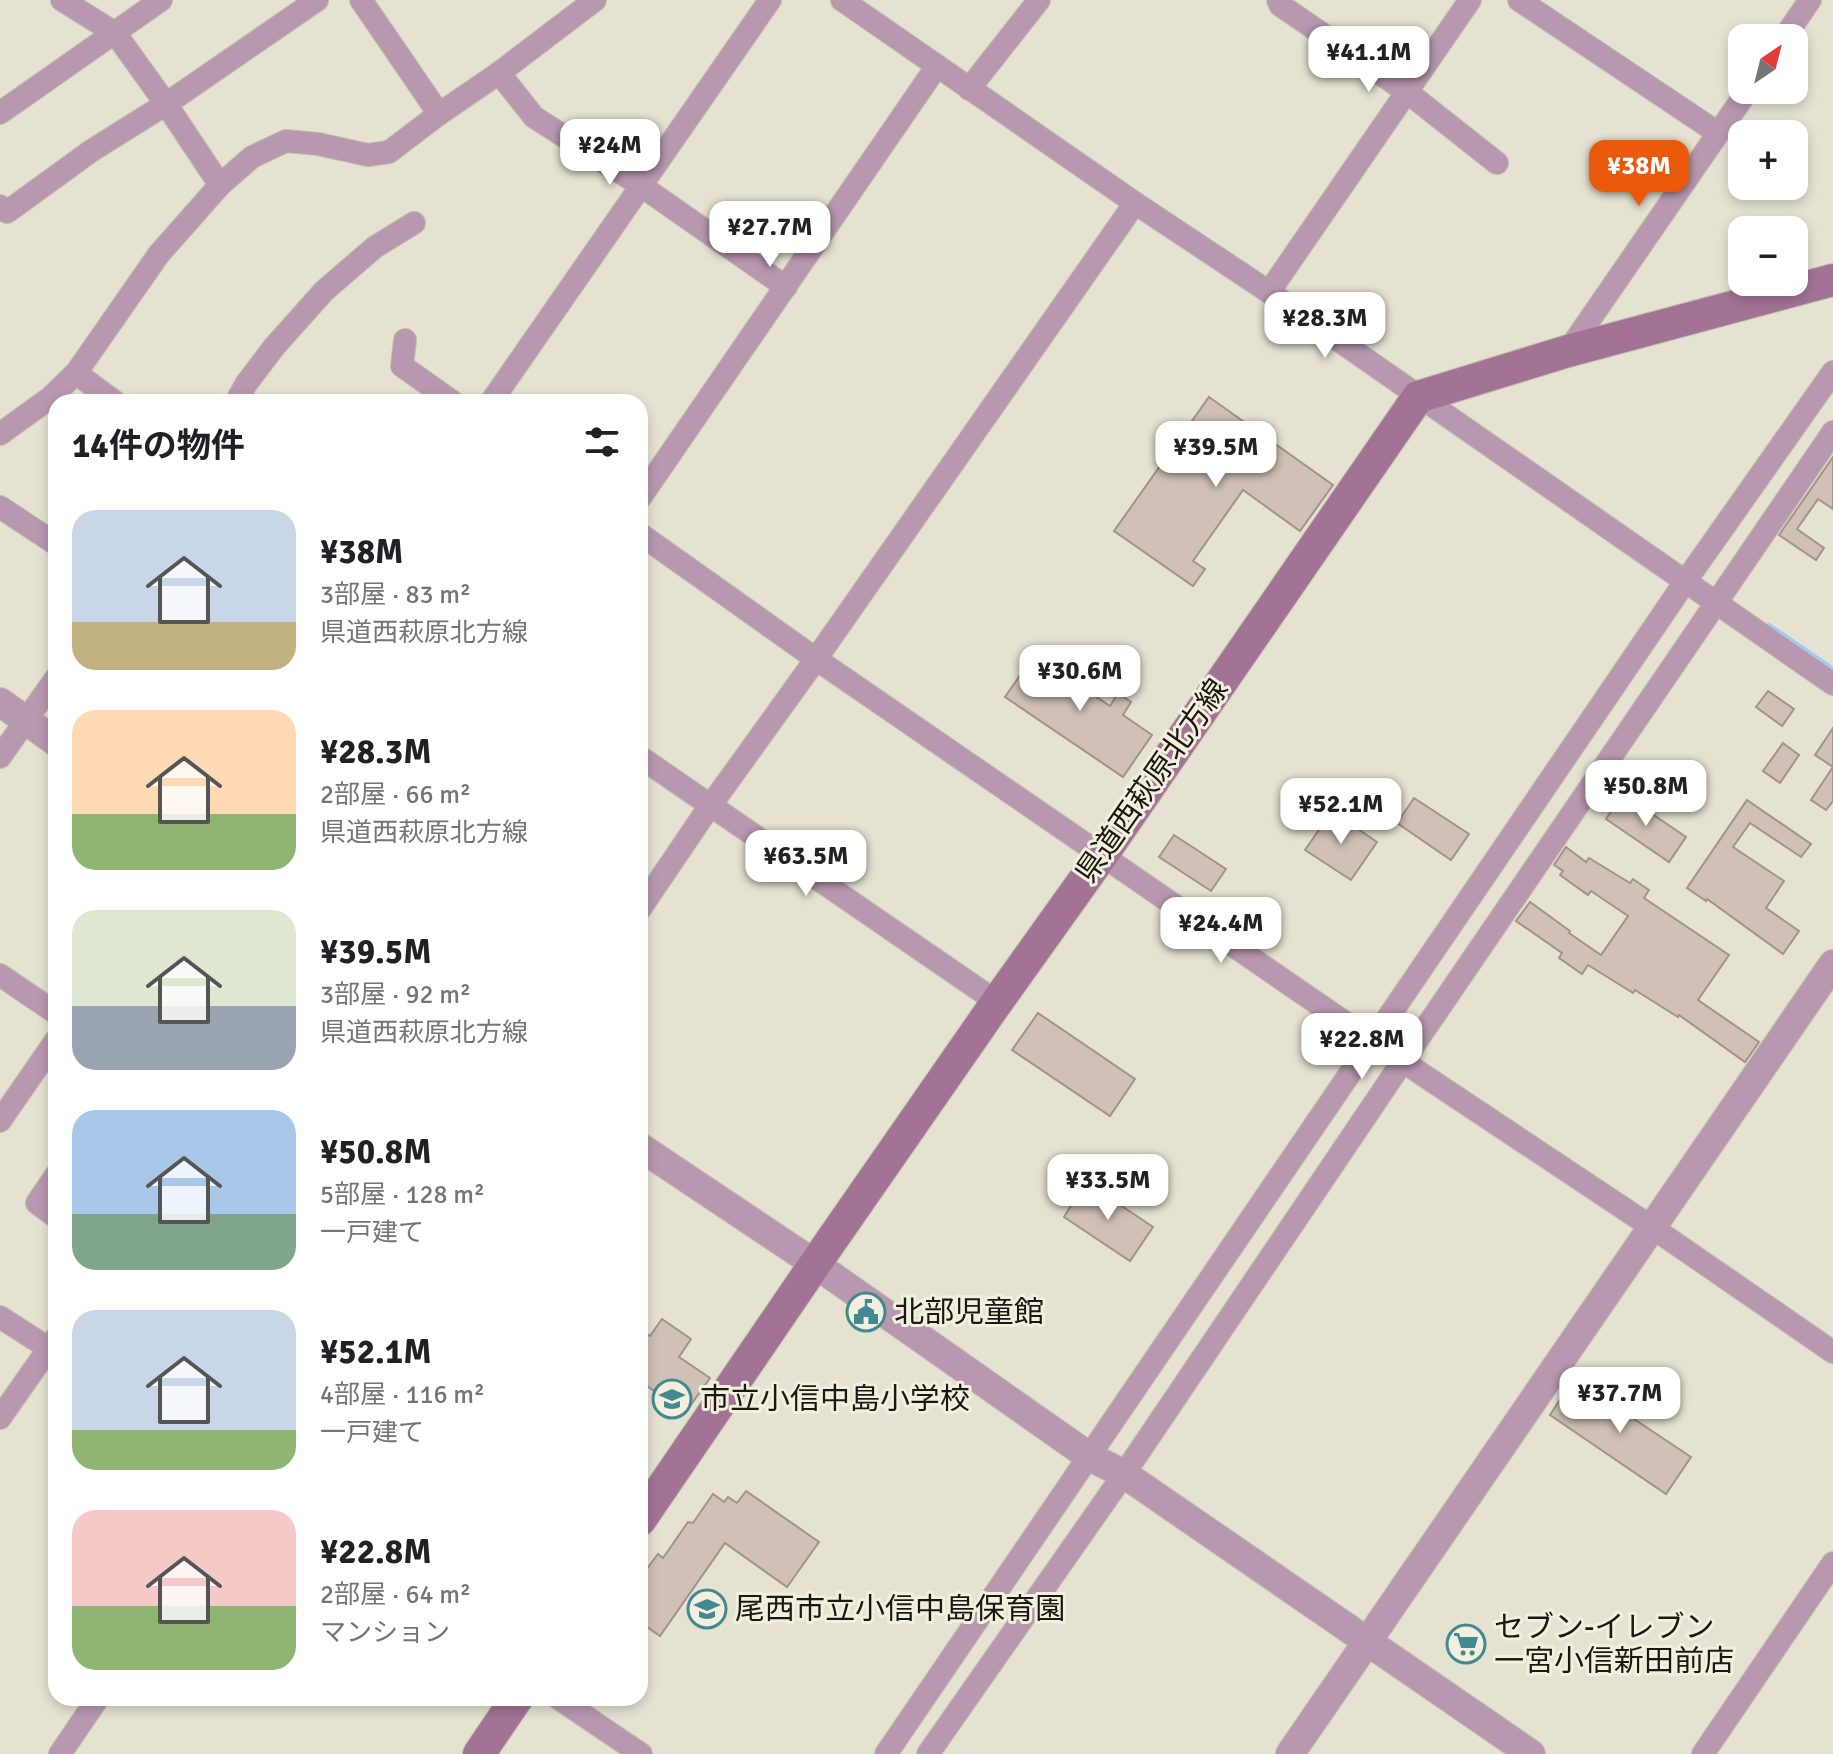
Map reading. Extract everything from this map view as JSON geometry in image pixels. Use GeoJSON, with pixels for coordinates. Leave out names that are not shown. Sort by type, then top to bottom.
{"type":"FeatureCollection","features":[{"type":"Feature","properties":{"kind":"main road"},"geometry":{"type":"LineString","coordinates":[[1418,397],[1568,351],[1833,280]]}},
{"type":"Feature","properties":{"kind":"main road","name":"県道西萩原北方線"},"geometry":{"type":"LineString","coordinates":[[648,1508],[1418,397]]}},
{"type":"Feature","properties":{"kind":"main road"},"geometry":{"type":"LineString","coordinates":[[479,1754],[512,1706]]}},
{"type":"Feature","properties":{"kind":"street"},"geometry":{"type":"LineString","coordinates":[[62,0],[115,33],[220,185]]}},
{"type":"Feature","properties":{"kind":"street"},"geometry":{"type":"LineString","coordinates":[[0,113],[161,0]]}},
{"type":"Feature","properties":{"kind":"street"},"geometry":{"type":"LineString","coordinates":[[0,206],[7,212],[91,151],[166,104],[317,0]]}},
{"type":"Feature","properties":{"kind":"street"},"geometry":{"type":"LineString","coordinates":[[361,0],[439,114]]}},
{"type":"Feature","properties":{"kind":"street"},"geometry":{"type":"LineString","coordinates":[[54,394],[76,373],[159,254],[220,185],[252,157],[286,141],[318,144],[368,155],[389,152],[595,0]]}},
{"type":"Feature","properties":{"kind":"street"},"geometry":{"type":"LineString","coordinates":[[496,394],[770,0]]}},
{"type":"Feature","properties":{"kind":"street"},"geometry":{"type":"LineString","coordinates":[[842,0],[865,6],[969,89],[1269,292],[1833,684]]}},
{"type":"Feature","properties":{"kind":"street"},"geometry":{"type":"LineString","coordinates":[[969,89],[1039,0]]}},
{"type":"Feature","properties":{"kind":"street"},"geometry":{"type":"LineString","coordinates":[[1278,0],[1280,5],[1407,92],[1497,163]]}},
{"type":"Feature","properties":{"kind":"street"},"geometry":{"type":"LineString","coordinates":[[1269,292],[1470,0]]}},
{"type":"Feature","properties":{"kind":"street"},"geometry":{"type":"LineString","coordinates":[[1519,0],[1548,7],[1718,133]]}},
{"type":"Feature","properties":{"kind":"street"},"geometry":{"type":"LineString","coordinates":[[1794,24],[1810,0]]}},
{"type":"Feature","properties":{"kind":"street"},"geometry":{"type":"LineString","coordinates":[[648,486],[937,66]]}},
{"type":"Feature","properties":{"kind":"street"},"geometry":{"type":"LineString","coordinates":[[499,73],[534,117],[640,185],[786,287]]}},
{"type":"Feature","properties":{"kind":"street"},"geometry":{"type":"LineString","coordinates":[[1568,351],[1738,104]]}},
{"type":"Feature","properties":{"kind":"street"},"geometry":{"type":"LineString","coordinates":[[648,897],[1135,203]]}},
{"type":"Feature","properties":{"kind":"street"},"geometry":{"type":"LineString","coordinates":[[240,394],[274,347],[324,291],[375,247],[414,223]]}},
{"type":"Feature","properties":{"kind":"street"},"geometry":{"type":"LineString","coordinates":[[405,340],[402,366],[442,394]]}},
{"type":"Feature","properties":{"kind":"street"},"geometry":{"type":"LineString","coordinates":[[886,1754],[1685,582],[1833,372]]}},
{"type":"Feature","properties":{"kind":"street"},"geometry":{"type":"LineString","coordinates":[[76,373],[104,394]]}},
{"type":"Feature","properties":{"kind":"street"},"geometry":{"type":"LineString","coordinates":[[0,434],[48,399]]}},
{"type":"Feature","properties":{"kind":"street"},"geometry":{"type":"LineString","coordinates":[[928,1754],[1124,1474],[1833,432]]}},
{"type":"Feature","properties":{"kind":"street"},"geometry":{"type":"LineString","coordinates":[[0,507],[48,539]]}},
{"type":"Feature","properties":{"kind":"street"},"geometry":{"type":"LineString","coordinates":[[648,540],[816,659],[1372,1041],[1833,1352]]}},
{"type":"Feature","properties":{"kind":"street"},"geometry":{"type":"LineString","coordinates":[[0,757],[48,689]]}},
{"type":"Feature","properties":{"kind":"street"},"geometry":{"type":"LineString","coordinates":[[0,702],[48,736]]}},
{"type":"Feature","properties":{"kind":"street"},"geometry":{"type":"LineString","coordinates":[[648,762],[997,1002]]}},
{"type":"Feature","properties":{"kind":"street"},"geometry":{"type":"LineString","coordinates":[[1290,1754],[1833,964]]}},
{"type":"Feature","properties":{"kind":"street"},"geometry":{"type":"LineString","coordinates":[[0,975],[48,1008]]}},
{"type":"Feature","properties":{"kind":"street"},"geometry":{"type":"LineString","coordinates":[[0,1121],[48,1052]]}},
{"type":"Feature","properties":{"kind":"street"},"geometry":{"type":"LineString","coordinates":[[648,1152],[815,1264],[1090,1457],[1124,1474],[1531,1754]]}},
{"type":"Feature","properties":{"kind":"street"},"geometry":{"type":"LineString","coordinates":[[48,1187],[37,1203],[48,1211]]}},
{"type":"Feature","properties":{"kind":"street"},"geometry":{"type":"LineString","coordinates":[[0,1317],[48,1343]]}},
{"type":"Feature","properties":{"kind":"street"},"geometry":{"type":"LineString","coordinates":[[0,1418],[48,1354]]}},
{"type":"Feature","properties":{"kind":"street"},"geometry":{"type":"LineString","coordinates":[[1703,1754],[1833,1563]]}},
{"type":"Feature","properties":{"kind":"street"},"geometry":{"type":"LineString","coordinates":[[60,1754],[93,1706]]}},
{"type":"Feature","properties":{"kind":"street"},"geometry":{"type":"LineString","coordinates":[[570,1706],[641,1754]]}},
{"type":"Feature","properties":{"kind":"building"},"geometry":{"type":"Polygon","coordinates":[[[1209,397],[1333,485],[1300,531],[1243,490],[1193,561],[1205,569],[1193,586],[1114,531],[1209,397]]]}},
{"type":"Feature","properties":{"kind":"building"},"geometry":{"type":"Polygon","coordinates":[[[1833,457],[1833,509],[1818,499],[1797,529],[1824,548],[1816,560],[1779,535],[1833,457]]]}},
{"type":"Feature","properties":{"kind":"building"},"geometry":{"type":"Polygon","coordinates":[[[1034,655],[1063,675],[1074,658],[1090,669],[1079,685],[1110,706],[1118,693],[1131,702],[1123,715],[1152,735],[1123,777],[1005,697],[1034,655]]]}},
{"type":"Feature","properties":{"kind":"building"},"geometry":{"type":"Polygon","coordinates":[[[1768,691],[1794,709],[1782,726],[1756,707],[1768,691]]]}},
{"type":"Feature","properties":{"kind":"building"},"geometry":{"type":"Polygon","coordinates":[[[1833,728],[1833,767],[1815,755],[1833,728]]]}},
{"type":"Feature","properties":{"kind":"building"},"geometry":{"type":"Polygon","coordinates":[[[1783,743],[1799,755],[1780,783],[1763,771],[1783,743]]]}},
{"type":"Feature","properties":{"kind":"building"},"geometry":{"type":"Polygon","coordinates":[[[1833,767],[1833,801],[1826,810],[1811,800],[1833,767]]]}},
{"type":"Feature","properties":{"kind":"building"},"geometry":{"type":"Polygon","coordinates":[[[1623,794],[1686,837],[1669,862],[1606,819],[1623,794]]]}},
{"type":"Feature","properties":{"kind":"building"},"geometry":{"type":"Polygon","coordinates":[[[1414,798],[1469,834],[1451,860],[1397,823],[1414,798]]]}},
{"type":"Feature","properties":{"kind":"building"},"geometry":{"type":"Polygon","coordinates":[[[1747,800],[1811,844],[1801,857],[1750,823],[1733,847],[1784,881],[1766,908],[1799,931],[1783,954],[1687,888],[1747,800]]]}},
{"type":"Feature","properties":{"kind":"building"},"geometry":{"type":"Polygon","coordinates":[[[1332,811],[1377,842],[1351,880],[1305,850],[1332,811]]]}},
{"type":"Feature","properties":{"kind":"building"},"geometry":{"type":"Polygon","coordinates":[[[1174,835],[1226,869],[1211,891],[1159,857],[1174,835]]]}},
{"type":"Feature","properties":{"kind":"building"},"geometry":{"type":"Polygon","coordinates":[[[1566,847],[1586,862],[1589,858],[1630,883],[1633,879],[1649,890],[1644,898],[1729,955],[1698,1000],[1759,1042],[1745,1062],[1679,1015],[1635,990],[1633,993],[1588,965],[1582,974],[1559,958],[1562,953],[1516,921],[1530,902],[1601,955],[1628,916],[1591,891],[1588,895],[1560,875],[1563,871],[1554,865],[1566,847]]]}},
{"type":"Feature","properties":{"kind":"building"},"geometry":{"type":"Polygon","coordinates":[[[1038,1013],[1135,1079],[1110,1116],[1012,1050],[1038,1013]]]}},
{"type":"Feature","properties":{"kind":"building"},"geometry":{"type":"Polygon","coordinates":[[[1086,1182],[1153,1227],[1130,1261],[1064,1217],[1086,1182]]]}},
{"type":"Feature","properties":{"kind":"building"},"geometry":{"type":"Polygon","coordinates":[[[662,1319],[691,1339],[679,1357],[710,1378],[685,1413],[648,1387],[648,1335],[650,1336],[662,1319]]]}},
{"type":"Feature","properties":{"kind":"building"},"geometry":{"type":"Polygon","coordinates":[[[1573,1380],[1596,1396],[1607,1380],[1620,1389],[1610,1403],[1691,1457],[1666,1494],[1550,1415],[1573,1380]]]}},
{"type":"Feature","properties":{"kind":"building"},"geometry":{"type":"Polygon","coordinates":[[[746,1491],[819,1542],[787,1587],[725,1543],[660,1636],[648,1628],[648,1567],[658,1554],[663,1558],[688,1522],[693,1523],[713,1494],[724,1502],[728,1497],[737,1503],[746,1491]]]}},
{"type":"Feature","properties":{"kind":"waterway"},"geometry":{"type":"LineString","coordinates":[[1769,626],[1833,670]]}},
{"type":"Feature","properties":{"kind":"place","name":"北部児童館"},"geometry":{"type":"Point","coordinates":[866,1312]}},
{"type":"Feature","properties":{"kind":"place","name":"市立小信中島小学校"},"geometry":{"type":"Point","coordinates":[672,1399]}},
{"type":"Feature","properties":{"kind":"place","name":"尾西市立小信中島保育園"},"geometry":{"type":"Point","coordinates":[707,1609]}},
{"type":"Feature","properties":{"kind":"place","name":"セブン-イレブン 一宮小信新田前店"},"geometry":{"type":"Point","coordinates":[1466,1644]}}]}
